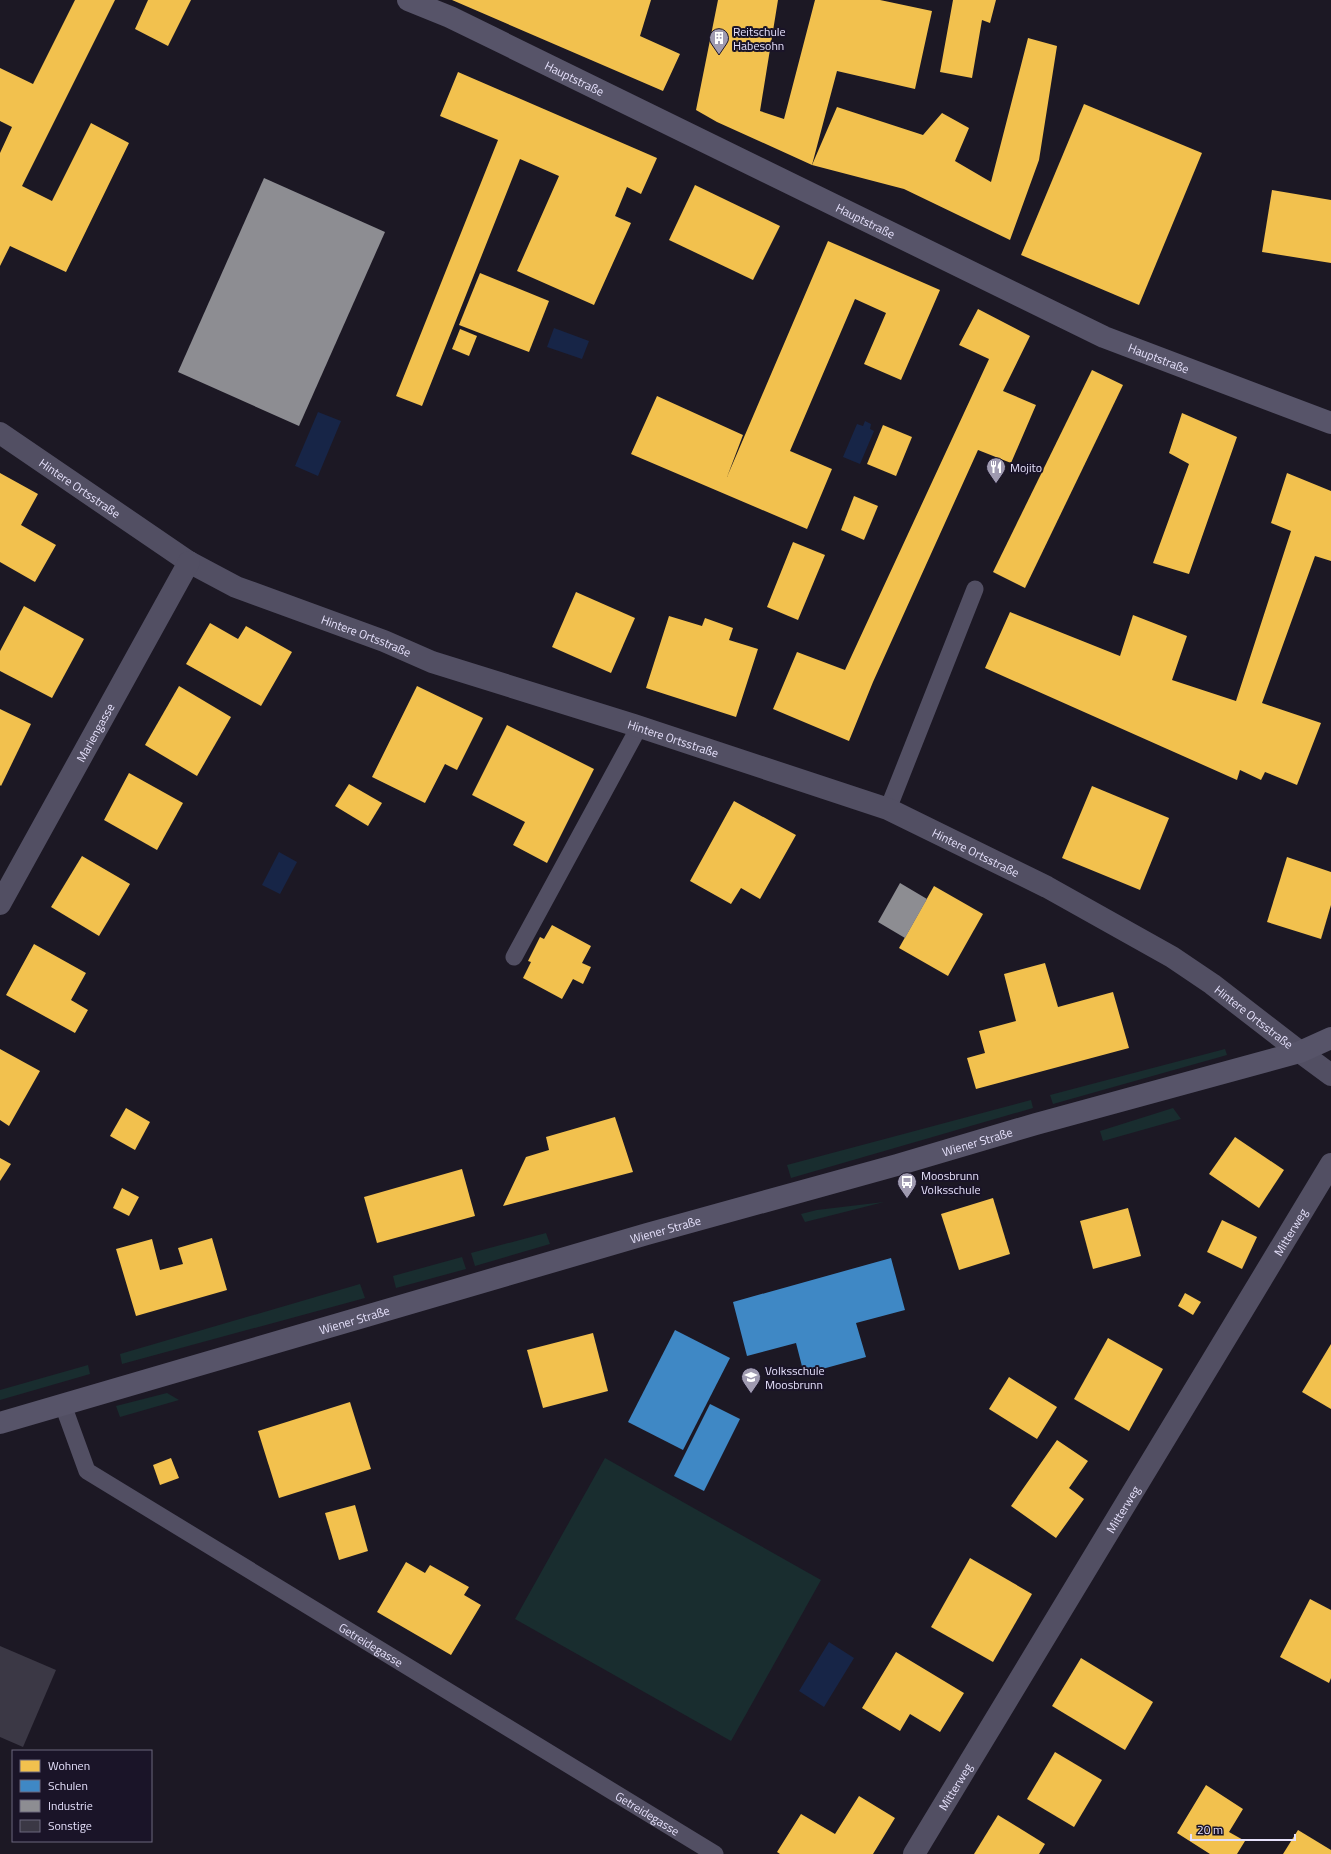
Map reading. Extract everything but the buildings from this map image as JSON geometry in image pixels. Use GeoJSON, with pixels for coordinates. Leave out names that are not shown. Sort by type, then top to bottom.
{"type":"FeatureCollection","features":[{"type":"Feature","properties":{"kind":"main road","name":"Hauptstraße"},"geometry":{"type":"LineString","coordinates":[[408,0],[450,18],[1104,337],[1331,423]]}},
{"type":"Feature","properties":{"kind":"main road","name":"Wiener Straße"},"geometry":{"type":"LineString","coordinates":[[0,1423],[646,1234],[897,1165],[1036,1124],[1300,1052],[1331,1038]]}},
{"type":"Feature","properties":{"kind":"street","name":"Hintere Ortsstraße"},"geometry":{"type":"LineString","coordinates":[[0,433],[189,562],[236,587],[384,642],[432,662],[639,727],[888,809],[1047,887],[1172,957],[1212,984],[1331,1074]]}},
{"type":"Feature","properties":{"kind":"street","name":"Mariengasse"},"geometry":{"type":"LineString","coordinates":[[0,904],[189,562]]}},
{"type":"Feature","properties":{"kind":"street","name":"Mitterweg"},"geometry":{"type":"LineString","coordinates":[[914,1854],[1331,1164]]}},
{"type":"Feature","properties":{"kind":"lane"},"geometry":{"type":"LineString","coordinates":[[888,809],[975,589]]}},
{"type":"Feature","properties":{"kind":"lane"},"geometry":{"type":"LineString","coordinates":[[514,957],[639,727]]}},
{"type":"Feature","properties":{"kind":"lane","name":"Getreidegasse"},"geometry":{"type":"LineString","coordinates":[[63,1405],[88,1471],[715,1854]]}},
{"type":"Feature","properties":{"kind":"green space"},"geometry":{"type":"Polygon","coordinates":[[[1225,1049],[1227,1055],[1053,1104],[1050,1095],[1225,1049]]]}},
{"type":"Feature","properties":{"kind":"green space"},"geometry":{"type":"Polygon","coordinates":[[[1031,1100],[1033,1108],[791,1178],[787,1165],[1031,1100]]]}},
{"type":"Feature","properties":{"kind":"green space"},"geometry":{"type":"Polygon","coordinates":[[[1173,1108],[1181,1119],[1103,1141],[1100,1131],[1173,1108]]]}},
{"type":"Feature","properties":{"kind":"green space"},"geometry":{"type":"Polygon","coordinates":[[[884,1202],[805,1222],[801,1214],[817,1210],[884,1202]]]}},
{"type":"Feature","properties":{"kind":"green space"},"geometry":{"type":"Polygon","coordinates":[[[546,1233],[550,1244],[475,1266],[471,1253],[546,1233]]]}},
{"type":"Feature","properties":{"kind":"green space"},"geometry":{"type":"Polygon","coordinates":[[[462,1257],[466,1269],[396,1288],[393,1276],[462,1257]]]}},
{"type":"Feature","properties":{"kind":"green space"},"geometry":{"type":"Polygon","coordinates":[[[360,1284],[365,1298],[122,1364],[120,1354],[360,1284]]]}},
{"type":"Feature","properties":{"kind":"green space"},"geometry":{"type":"Polygon","coordinates":[[[88,1365],[90,1374],[0,1400],[0,1390],[88,1365]]]}},
{"type":"Feature","properties":{"kind":"green space"},"geometry":{"type":"Polygon","coordinates":[[[167,1393],[179,1400],[120,1417],[116,1406],[167,1393]]]}},
{"type":"Feature","properties":{"kind":"green space"},"geometry":{"type":"Polygon","coordinates":[[[605,1458],[821,1580],[731,1741],[515,1619],[605,1458]]]}},
{"type":"Feature","properties":{"kind":"water"},"geometry":{"type":"Polygon","coordinates":[[[554,328],[589,341],[582,359],[547,347],[554,328]]]}},
{"type":"Feature","properties":{"kind":"water"},"geometry":{"type":"Polygon","coordinates":[[[318,412],[341,421],[318,476],[295,466],[318,412]]]}},
{"type":"Feature","properties":{"kind":"water"},"geometry":{"type":"Polygon","coordinates":[[[865,421],[871,424],[870,429],[874,431],[860,464],[843,457],[857,424],[863,426],[865,421]]]}},
{"type":"Feature","properties":{"kind":"water"},"geometry":{"type":"Polygon","coordinates":[[[279,852],[297,862],[280,894],[262,885],[279,852]]]}},
{"type":"Feature","properties":{"kind":"water"},"geometry":{"type":"Polygon","coordinates":[[[829,1642],[854,1658],[824,1707],[799,1691],[829,1642]]]}},
{"type":"Feature","properties":{"kind":"place","name":"Reitschule Habesohn"},"geometry":{"type":"Point","coordinates":[719,55]}},
{"type":"Feature","properties":{"kind":"place","name":"Mojito"},"geometry":{"type":"Point","coordinates":[996,484]}},
{"type":"Feature","properties":{"kind":"place","name":"Moosbrunn Volksschule"},"geometry":{"type":"Point","coordinates":[907,1199]}},
{"type":"Feature","properties":{"kind":"place","name":"Volksschule Moosbrunn"},"geometry":{"type":"Point","coordinates":[751,1394]}}]}
